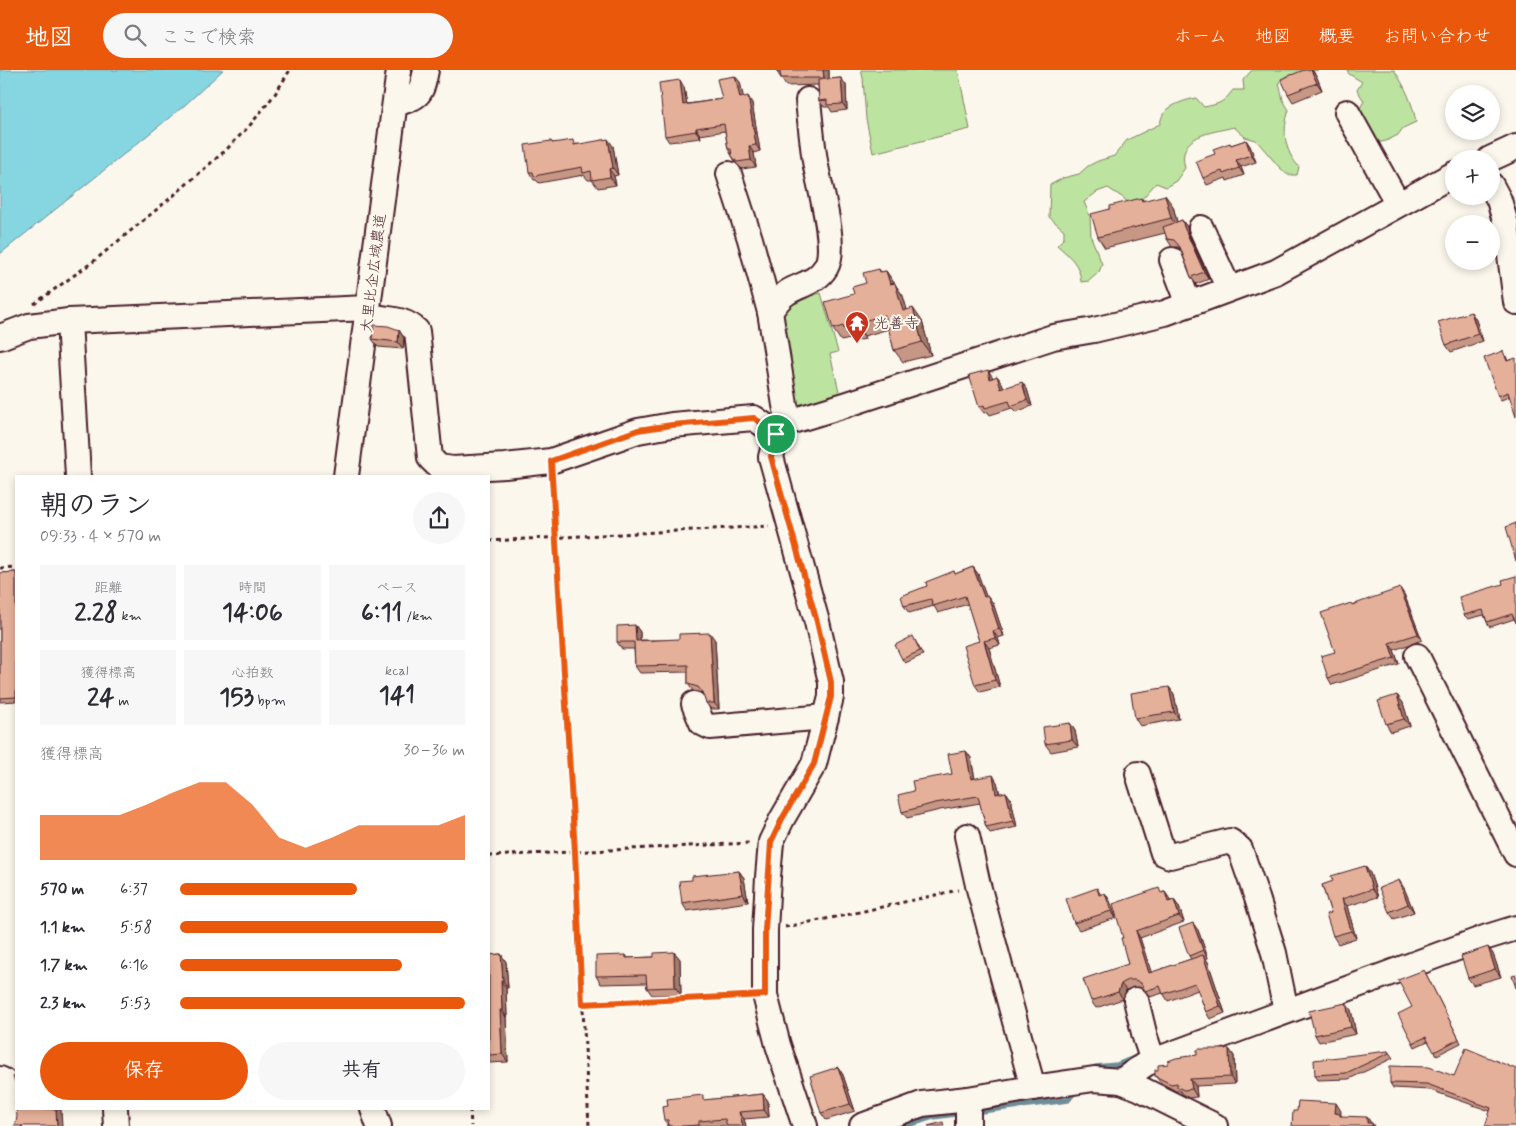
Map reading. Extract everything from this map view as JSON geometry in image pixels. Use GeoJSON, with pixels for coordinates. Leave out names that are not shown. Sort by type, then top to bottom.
{"type":"FeatureCollection","features":[{"type":"Feature","properties":{"kind":"street","name":"大里比企広域農道"},"geometry":{"type":"LineString","coordinates":[[346,475],[399,70]]}},
{"type":"Feature","properties":{"kind":"street"},"geometry":{"type":"LineString","coordinates":[[395,104],[415,97],[422,89],[426,70]]}},
{"type":"Feature","properties":{"kind":"street"},"geometry":{"type":"LineString","coordinates":[[770,312],[777,301],[788,292],[811,283],[826,266],[830,255],[830,240],[815,162],[808,100]]}},
{"type":"Feature","properties":{"kind":"street"},"geometry":{"type":"LineString","coordinates":[[1347,112],[1398,204]]}},
{"type":"Feature","properties":{"kind":"street"},"geometry":{"type":"LineString","coordinates":[[1500,154],[1516,146]]}},
{"type":"Feature","properties":{"kind":"street"},"geometry":{"type":"LineString","coordinates":[[729,174],[750,239],[770,312],[782,387],[783,428],[771,457],[817,622],[831,682],[831,697],[814,764],[771,842],[765,930],[765,995],[778,1045],[805,1126]]}},
{"type":"Feature","properties":{"kind":"street"},"geometry":{"type":"LineString","coordinates":[[0,336],[29,326],[69,321],[368,312],[412,325],[417,331],[430,458],[439,467],[453,469],[551,461],[638,430],[672,425],[754,418],[783,428],[845,405],[1053,337],[1094,330],[1165,313],[1276,272],[1445,179]]}},
{"type":"Feature","properties":{"kind":"street"},"geometry":{"type":"LineString","coordinates":[[1500,200],[1506,224],[1516,302]]}},
{"type":"Feature","properties":{"kind":"street"},"geometry":{"type":"LineString","coordinates":[[1201,228],[1229,289]]}},
{"type":"Feature","properties":{"kind":"street"},"geometry":{"type":"LineString","coordinates":[[1172,260],[1189,304]]}},
{"type":"Feature","properties":{"kind":"street"},"geometry":{"type":"LineString","coordinates":[[69,321],[78,475]]}},
{"type":"Feature","properties":{"kind":"street"},"geometry":{"type":"LineString","coordinates":[[1417,656],[1516,854]]}},
{"type":"Feature","properties":{"kind":"street"},"geometry":{"type":"LineString","coordinates":[[694,704],[702,723],[710,727],[826,718]]}},
{"type":"Feature","properties":{"kind":"street"},"geometry":{"type":"LineString","coordinates":[[1138,774],[1163,853],[1170,856],[1230,841],[1240,849],[1274,953],[1286,1010]]}},
{"type":"Feature","properties":{"kind":"street"},"geometry":{"type":"LineString","coordinates":[[967,836],[978,885],[1032,1088]]}},
{"type":"Feature","properties":{"kind":"street"},"geometry":{"type":"LineString","coordinates":[[1121,1081],[1147,1063],[1286,1010],[1516,928]]}},
{"type":"Feature","properties":{"kind":"street"},"geometry":{"type":"LineString","coordinates":[[1136,1000],[1153,1061]]}},
{"type":"Feature","properties":{"kind":"street"},"geometry":{"type":"LineString","coordinates":[[0,1079],[4,1081],[9,1126]]}},
{"type":"Feature","properties":{"kind":"street"},"geometry":{"type":"LineString","coordinates":[[862,1126],[922,1104],[968,1099],[1094,1079],[1121,1081],[1215,1126]]}},
{"type":"Feature","properties":{"kind":"street"},"geometry":{"type":"LineString","coordinates":[[968,1099],[968,1126]]}},
{"type":"Feature","properties":{"kind":"street"},"geometry":{"type":"LineString","coordinates":[[115,1110],[116,1126]]}},
{"type":"Feature","properties":{"kind":"street"},"geometry":{"type":"LineString","coordinates":[[373,1110],[378,1126]]}},
{"type":"Feature","properties":{"kind":"path"},"geometry":{"type":"LineString","coordinates":[[30,306],[94,261],[227,149],[251,124],[275,94],[290,70]]}},
{"type":"Feature","properties":{"kind":"path"},"geometry":{"type":"LineString","coordinates":[[551,461],[575,852],[589,1126]]}},
{"type":"Feature","properties":{"kind":"path"},"geometry":{"type":"LineString","coordinates":[[490,542],[790,525]]}},
{"type":"Feature","properties":{"kind":"path"},"geometry":{"type":"LineString","coordinates":[[0,568],[15,567]]}},
{"type":"Feature","properties":{"kind":"path"},"geometry":{"type":"LineString","coordinates":[[490,856],[771,842]]}},
{"type":"Feature","properties":{"kind":"path"},"geometry":{"type":"LineString","coordinates":[[765,930],[846,915],[978,885]]}},
{"type":"Feature","properties":{"kind":"path"},"geometry":{"type":"LineString","coordinates":[[582,1004],[765,995]]}},
{"type":"Feature","properties":{"kind":"path"},"geometry":{"type":"LineString","coordinates":[[470,1110],[471,1126]]}},
{"type":"Feature","properties":{"kind":"green space"},"geometry":{"type":"Polygon","coordinates":[[[861,70],[958,70],[970,129],[873,153],[866,119],[861,70]]]}},
{"type":"Feature","properties":{"kind":"green space"},"geometry":{"type":"Polygon","coordinates":[[[1252,70],[1318,70],[1286,76],[1279,82],[1283,100],[1289,110],[1285,133],[1287,147],[1299,167],[1297,175],[1288,175],[1256,140],[1245,137],[1234,127],[1197,137],[1185,149],[1185,168],[1176,181],[1166,187],[1156,183],[1141,200],[1129,203],[1108,188],[1097,192],[1084,202],[1090,216],[1091,237],[1102,264],[1099,272],[1089,281],[1081,282],[1079,270],[1070,257],[1057,245],[1064,238],[1064,230],[1049,217],[1050,185],[1063,178],[1079,174],[1088,166],[1098,161],[1114,156],[1127,140],[1160,124],[1164,113],[1175,105],[1196,98],[1204,107],[1209,106],[1221,102],[1233,90],[1244,90],[1243,80],[1252,70]]]}},
{"type":"Feature","properties":{"kind":"green space"},"geometry":{"type":"Polygon","coordinates":[[[1347,70],[1394,70],[1408,95],[1416,122],[1403,128],[1398,135],[1386,141],[1372,144],[1359,110],[1364,101],[1357,90],[1362,82],[1349,74],[1347,70]]]}},
{"type":"Feature","properties":{"kind":"green space"},"geometry":{"type":"Polygon","coordinates":[[[821,293],[838,352],[830,354],[840,395],[795,409],[782,318],[785,307],[797,299],[821,293]]]}},
{"type":"Feature","properties":{"kind":"water"},"geometry":{"type":"Polygon","coordinates":[[[0,70],[223,70],[185,105],[0,254],[0,70]]]}},
{"type":"Feature","properties":{"kind":"building"},"geometry":{"type":"Polygon","coordinates":[[[777,70],[823,70],[824,78],[781,78],[780,72],[777,72],[777,70]]]}},
{"type":"Feature","properties":{"kind":"building"},"geometry":{"type":"Polygon","coordinates":[[[1304,70],[1311,70],[1317,83],[1288,94],[1281,79],[1304,70]]]}},
{"type":"Feature","properties":{"kind":"building"},"geometry":{"type":"Polygon","coordinates":[[[735,76],[740,98],[748,96],[756,145],[749,146],[751,160],[737,162],[732,156],[731,149],[728,149],[724,124],[696,128],[696,131],[665,136],[659,83],[680,80],[683,105],[722,99],[717,79],[735,76]]]}},
{"type":"Feature","properties":{"kind":"building"},"geometry":{"type":"Polygon","coordinates":[[[841,78],[843,104],[827,105],[827,100],[819,101],[818,80],[841,78]]]}},
{"type":"Feature","properties":{"kind":"building"},"geometry":{"type":"Polygon","coordinates":[[[608,139],[613,168],[609,169],[610,177],[592,180],[591,171],[583,173],[582,167],[534,176],[533,172],[529,172],[525,145],[573,140],[574,145],[608,139]]]}},
{"type":"Feature","properties":{"kind":"building"},"geometry":{"type":"Polygon","coordinates":[[[1246,140],[1251,155],[1236,160],[1239,168],[1223,174],[1222,171],[1203,178],[1196,161],[1215,154],[1213,149],[1246,140]]]}},
{"type":"Feature","properties":{"kind":"building"},"geometry":{"type":"Polygon","coordinates":[[[1165,195],[1171,218],[1098,237],[1091,214],[1110,209],[1110,206],[1141,198],[1142,201],[1165,195]]]}},
{"type":"Feature","properties":{"kind":"building"},"geometry":{"type":"Polygon","coordinates":[[[1182,220],[1204,272],[1191,277],[1180,247],[1174,240],[1167,239],[1163,227],[1182,220]]]}},
{"type":"Feature","properties":{"kind":"building"},"geometry":{"type":"Polygon","coordinates":[[[879,269],[880,272],[886,271],[890,284],[895,283],[903,311],[913,308],[922,342],[894,350],[885,315],[856,323],[856,326],[844,329],[843,326],[833,329],[825,302],[854,294],[852,287],[866,283],[863,273],[879,269]]]}},
{"type":"Feature","properties":{"kind":"building"},"geometry":{"type":"Polygon","coordinates":[[[1471,312],[1478,334],[1446,345],[1438,322],[1471,312]]]}},
{"type":"Feature","properties":{"kind":"building"},"geometry":{"type":"Polygon","coordinates":[[[374,325],[388,326],[399,330],[398,342],[372,339],[374,325]]]}},
{"type":"Feature","properties":{"kind":"building"},"geometry":{"type":"Polygon","coordinates":[[[1503,351],[1507,361],[1516,358],[1516,417],[1508,392],[1498,396],[1484,358],[1503,351]]]}},
{"type":"Feature","properties":{"kind":"building"},"geometry":{"type":"Polygon","coordinates":[[[988,370],[990,379],[997,376],[1001,389],[1022,382],[1027,400],[1011,406],[1009,401],[985,408],[984,405],[979,407],[969,375],[988,370]]]}},
{"type":"Feature","properties":{"kind":"building"},"geometry":{"type":"Polygon","coordinates":[[[1516,523],[1516,561],[1506,527],[1516,523]]]}},
{"type":"Feature","properties":{"kind":"building"},"geometry":{"type":"Polygon","coordinates":[[[973,567],[984,597],[988,596],[999,629],[993,631],[995,638],[984,641],[995,680],[975,685],[963,646],[979,641],[965,596],[933,606],[931,599],[904,606],[901,596],[927,586],[926,582],[954,571],[955,574],[973,567]]]}},
{"type":"Feature","properties":{"kind":"building"},"geometry":{"type":"Polygon","coordinates":[[[15,572],[15,697],[0,698],[0,573],[15,572]]]}},
{"type":"Feature","properties":{"kind":"building"},"geometry":{"type":"Polygon","coordinates":[[[1516,576],[1516,623],[1512,614],[1487,622],[1483,610],[1464,615],[1459,597],[1503,584],[1502,580],[1516,576]]]}},
{"type":"Feature","properties":{"kind":"building"},"geometry":{"type":"Polygon","coordinates":[[[1400,588],[1418,634],[1389,643],[1394,658],[1328,678],[1321,656],[1335,652],[1321,613],[1351,603],[1352,605],[1400,588]]]}},
{"type":"Feature","properties":{"kind":"building"},"geometry":{"type":"Polygon","coordinates":[[[635,625],[636,641],[679,639],[679,634],[710,633],[714,703],[706,703],[698,687],[688,684],[688,665],[635,666],[634,642],[617,642],[617,626],[635,625]]]}},
{"type":"Feature","properties":{"kind":"building"},"geometry":{"type":"Polygon","coordinates":[[[913,636],[920,651],[902,659],[895,645],[913,636]]]}},
{"type":"Feature","properties":{"kind":"building"},"geometry":{"type":"Polygon","coordinates":[[[1169,687],[1174,712],[1135,718],[1131,693],[1169,687]]]}},
{"type":"Feature","properties":{"kind":"building"},"geometry":{"type":"Polygon","coordinates":[[[1397,695],[1404,719],[1386,724],[1378,701],[1397,695]]]}},
{"type":"Feature","properties":{"kind":"building"},"geometry":{"type":"Polygon","coordinates":[[[1070,723],[1072,740],[1045,744],[1043,727],[1070,723]]]}},
{"type":"Feature","properties":{"kind":"building"},"geometry":{"type":"Polygon","coordinates":[[[966,751],[971,779],[993,775],[996,794],[1006,792],[1013,821],[986,827],[978,796],[935,803],[902,812],[898,795],[914,791],[912,781],[952,774],[948,754],[966,751]]]}},
{"type":"Feature","properties":{"kind":"building"},"geometry":{"type":"Polygon","coordinates":[[[1365,866],[1372,889],[1342,899],[1351,931],[1333,936],[1326,914],[1331,913],[1322,885],[1333,881],[1331,876],[1365,866]]]}},
{"type":"Feature","properties":{"kind":"building"},"geometry":{"type":"Polygon","coordinates":[[[739,871],[743,894],[682,903],[679,881],[692,880],[692,876],[739,871]]]}},
{"type":"Feature","properties":{"kind":"building"},"geometry":{"type":"Polygon","coordinates":[[[1399,880],[1408,904],[1389,912],[1379,888],[1399,880]]]}},
{"type":"Feature","properties":{"kind":"building"},"geometry":{"type":"Polygon","coordinates":[[[1097,888],[1099,895],[1105,893],[1111,911],[1074,923],[1066,899],[1097,888]]]}},
{"type":"Feature","properties":{"kind":"building"},"geometry":{"type":"Polygon","coordinates":[[[1159,888],[1161,893],[1165,892],[1168,902],[1174,900],[1179,916],[1136,931],[1149,973],[1203,955],[1220,1006],[1206,1012],[1195,983],[1163,994],[1160,986],[1145,991],[1141,983],[1135,980],[1128,980],[1121,984],[1118,992],[1091,1001],[1083,979],[1128,964],[1113,904],[1159,888]]]}},
{"type":"Feature","properties":{"kind":"building"},"geometry":{"type":"Polygon","coordinates":[[[1193,923],[1203,950],[1189,956],[1179,928],[1193,923]]]}},
{"type":"Feature","properties":{"kind":"building"},"geometry":{"type":"Polygon","coordinates":[[[1488,947],[1495,969],[1468,978],[1461,956],[1488,947]]]}},
{"type":"Feature","properties":{"kind":"building"},"geometry":{"type":"Polygon","coordinates":[[[674,952],[675,987],[647,988],[646,975],[596,976],[596,956],[626,955],[626,958],[654,957],[654,953],[674,952]]]}},
{"type":"Feature","properties":{"kind":"building"},"geometry":{"type":"Polygon","coordinates":[[[501,954],[503,981],[501,981],[502,1010],[500,1010],[502,1054],[490,1055],[490,955],[501,954]]]}},
{"type":"Feature","properties":{"kind":"building"},"geometry":{"type":"Polygon","coordinates":[[[1424,970],[1459,1039],[1434,1052],[1426,1037],[1413,1043],[1398,1014],[1412,1007],[1398,980],[1424,970]]]}},
{"type":"Feature","properties":{"kind":"building"},"geometry":{"type":"Polygon","coordinates":[[[1516,975],[1516,988],[1512,976],[1516,975]]]}},
{"type":"Feature","properties":{"kind":"building"},"geometry":{"type":"Polygon","coordinates":[[[1346,1003],[1351,1027],[1315,1035],[1309,1011],[1346,1003]]]}},
{"type":"Feature","properties":{"kind":"building"},"geometry":{"type":"Polygon","coordinates":[[[1466,1048],[1516,1069],[1516,1126],[1485,1126],[1491,1108],[1427,1084],[1390,1083],[1390,1066],[1429,1067],[1454,1076],[1466,1048]]]}},
{"type":"Feature","properties":{"kind":"building"},"geometry":{"type":"Polygon","coordinates":[[[1229,1049],[1230,1077],[1190,1079],[1192,1089],[1184,1090],[1177,1087],[1177,1083],[1171,1084],[1155,1076],[1155,1070],[1158,1070],[1158,1065],[1168,1064],[1168,1061],[1176,1058],[1197,1055],[1197,1050],[1229,1049]]]}},
{"type":"Feature","properties":{"kind":"building"},"geometry":{"type":"Polygon","coordinates":[[[1388,1051],[1389,1053],[1346,1073],[1315,1075],[1314,1060],[1388,1051]]]}},
{"type":"Feature","properties":{"kind":"building"},"geometry":{"type":"Polygon","coordinates":[[[838,1067],[850,1104],[821,1113],[810,1076],[838,1067]]]}},
{"type":"Feature","properties":{"kind":"building"},"geometry":{"type":"Polygon","coordinates":[[[763,1094],[764,1110],[739,1112],[743,1126],[727,1126],[725,1119],[699,1121],[699,1125],[683,1126],[669,1126],[668,1120],[664,1120],[662,1107],[668,1106],[667,1099],[703,1095],[703,1100],[763,1094]]]}},
{"type":"Feature","properties":{"kind":"building"},"geometry":{"type":"Polygon","coordinates":[[[1298,1101],[1336,1103],[1335,1113],[1340,1114],[1340,1116],[1367,1117],[1367,1123],[1372,1123],[1372,1126],[1292,1126],[1293,1111],[1297,1111],[1298,1101]]]}},
{"type":"Feature","properties":{"kind":"building"},"geometry":{"type":"Polygon","coordinates":[[[16,1110],[56,1110],[57,1126],[14,1126],[17,1116],[16,1110]]]}},
{"type":"Feature","properties":{"kind":"building"},"geometry":{"type":"Polygon","coordinates":[[[943,1122],[944,1126],[928,1126],[943,1122]]]}},
{"type":"Feature","properties":{"kind":"waterway"},"geometry":{"type":"LineString","coordinates":[[1092,1071],[1096,1067],[1117,1065],[1139,1056]]}},
{"type":"Feature","properties":{"kind":"waterway"},"geometry":{"type":"LineString","coordinates":[[973,1112],[1068,1100],[1076,1090]]}},
{"type":"Feature","properties":{"kind":"waterway"},"geometry":{"type":"LineString","coordinates":[[906,1126],[933,1117],[962,1113]]}},
{"type":"Feature","properties":{"kind":"place","name":"光善寺"},"geometry":{"type":"Point","coordinates":[857,344]}},
{"type":"Feature","properties":{"kind":"route"},"geometry":{"type":"LineString","coordinates":[[754,418],[776,434],[771,457],[817,622],[831,682],[831,697],[814,764],[771,842],[765,930],[765,995],[582,1004],[575,852],[551,461],[638,430],[672,425],[754,418]]}}]}
